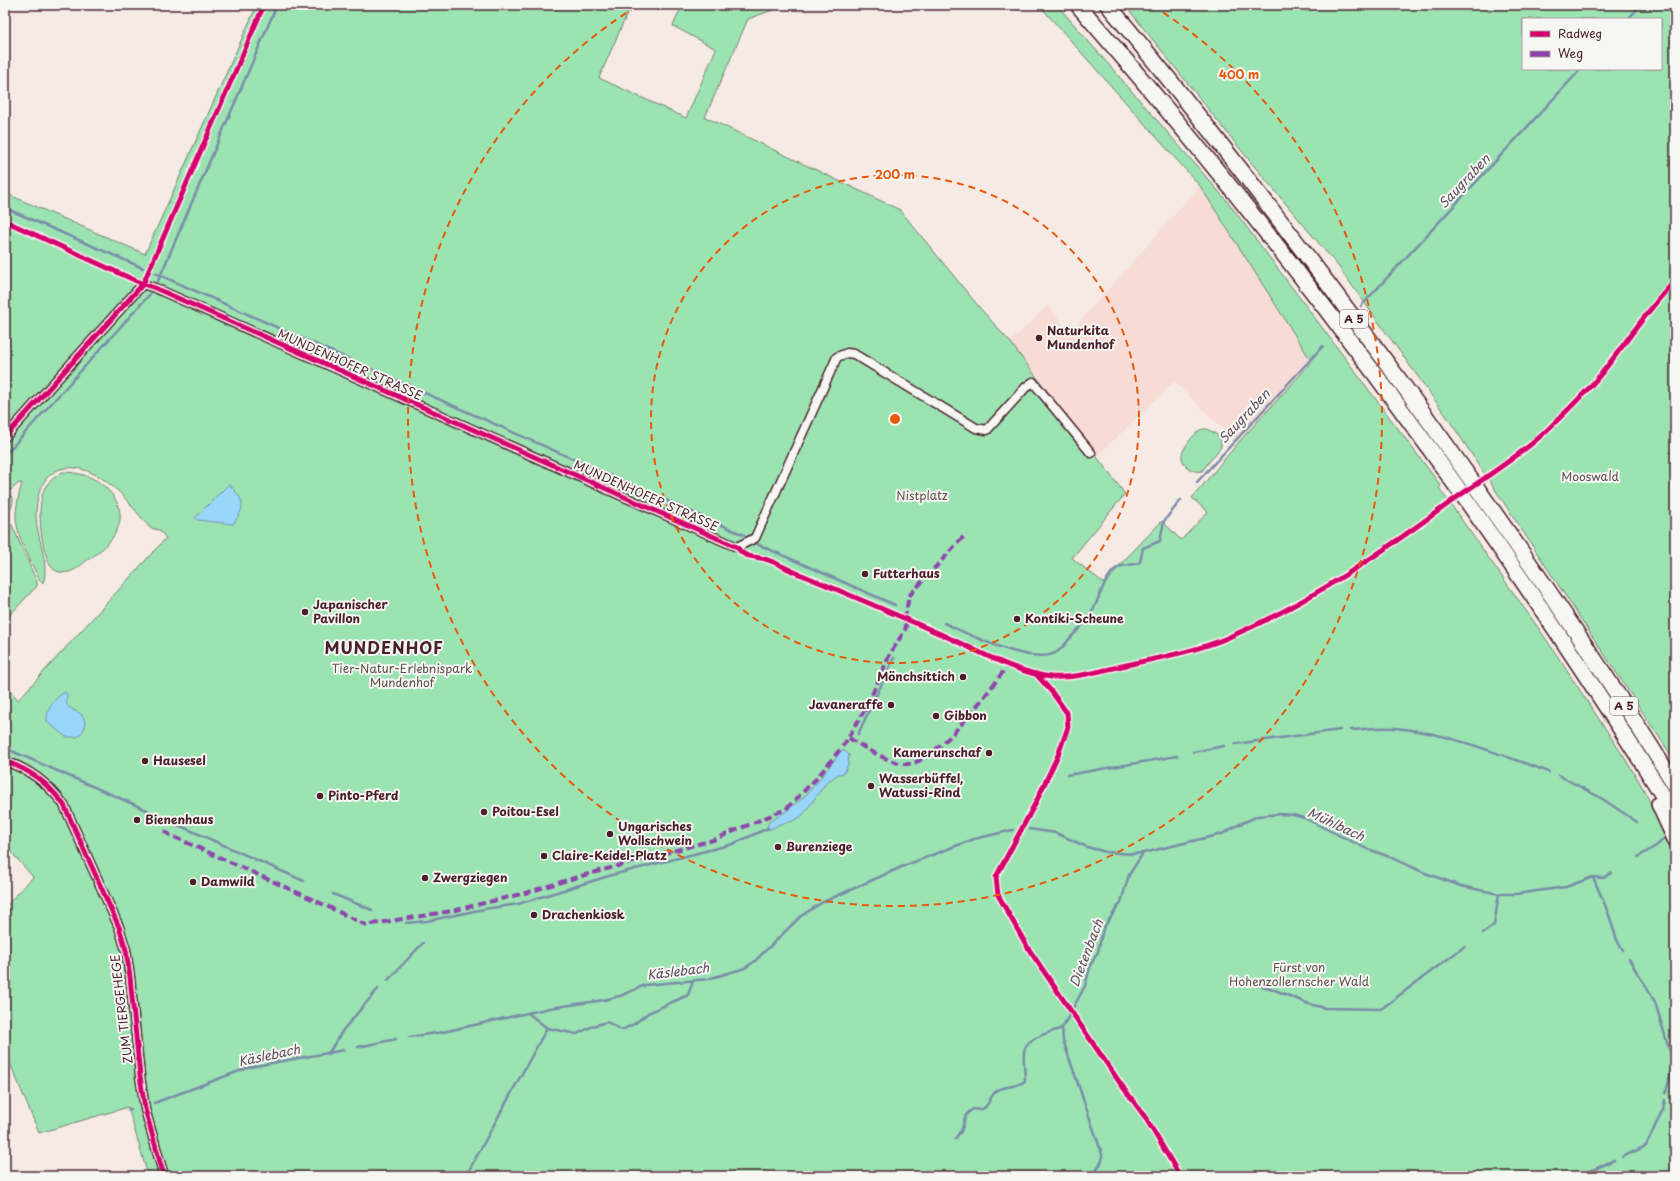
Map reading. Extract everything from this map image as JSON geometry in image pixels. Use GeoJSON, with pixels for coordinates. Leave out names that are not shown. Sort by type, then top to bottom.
{"type":"FeatureCollection","features":[{"type":"Feature","properties":{"kind":"highway","name":"A 5"},"geometry":{"type":"LineString","coordinates":[[1078,5],[1246,204],[1350,340],[1447,472],[1541,608],[1637,754],[1675,815]]}},
{"type":"Feature","properties":{"kind":"highway","name":"A 5"},"geometry":{"type":"LineString","coordinates":[[1108,5],[1257,189],[1376,349],[1494,512],[1675,785]]}},
{"type":"Feature","properties":{"kind":"highway"},"geometry":{"type":"LineString","coordinates":[[1637,754],[1675,839]]}},
{"type":"Feature","properties":{"kind":"highway"},"geometry":{"type":"LineString","coordinates":[[1663,766],[1675,780]]}},
{"type":"Feature","properties":{"kind":"street","name":"MUNDENHOFER STRASSE"},"geometry":{"type":"LineString","coordinates":[[5,437],[143,284],[156,288],[737,547],[755,538],[837,357],[847,353],[854,354],[976,428],[987,430],[1026,387],[1033,382],[1091,453]]}},
{"type":"Feature","properties":{"kind":"street","name":"ZUM TIERGEHEGE"},"geometry":{"type":"LineString","coordinates":[[5,761],[19,766],[37,776],[53,791],[64,805],[118,927],[126,950],[145,1109],[164,1176]]}},
{"type":"Feature","properties":{"kind":"shaded area"},"geometry":{"type":"Polygon","coordinates":[[[1200,186],[1312,362],[1238,443],[1174,382],[1097,456],[1034,376],[1010,342],[1048,305],[1062,323],[1065,333],[1071,331],[1200,186]]]}},
{"type":"Feature","properties":{"kind":"green space"},"geometry":{"type":"Polygon","coordinates":[[[257,5],[631,5],[599,78],[686,118],[716,49],[673,26],[682,5],[786,5],[748,19],[705,117],[900,210],[979,307],[1010,342],[1125,494],[1072,558],[1105,584],[1116,571],[1115,570],[1162,521],[1181,540],[1208,512],[1192,498],[1238,443],[1312,362],[1200,186],[1039,5],[1057,5],[1227,201],[1441,486],[1439,488],[1544,636],[1622,754],[1639,781],[1675,849],[1675,1176],[148,1176],[128,1107],[39,1133],[5,1051],[5,907],[33,877],[5,845],[5,684],[18,700],[166,538],[159,530],[150,528],[132,506],[111,485],[84,470],[72,468],[60,469],[51,474],[43,483],[38,497],[36,514],[45,567],[43,583],[40,581],[29,558],[19,533],[16,517],[17,504],[22,483],[19,483],[5,495],[5,193],[145,254],[257,5]]]}},
{"type":"Feature","properties":{"kind":"green space","name":"Mooswald"},"geometry":{"type":"Polygon","coordinates":[[[1125,5],[1675,5],[1675,761],[1447,417],[1338,266],[1249,160],[1125,5]]]}},
{"type":"Feature","properties":{"kind":"green space"},"geometry":{"type":"Polygon","coordinates":[[[1207,429],[1216,434],[1221,440],[1221,447],[1202,471],[1195,471],[1186,466],[1182,460],[1182,453],[1195,434],[1200,430],[1207,429]]]}},
{"type":"Feature","properties":{"kind":"green space"},"geometry":{"type":"Polygon","coordinates":[[[62,472],[86,476],[102,484],[115,499],[119,509],[120,519],[112,538],[105,546],[75,569],[66,573],[58,572],[50,565],[44,548],[40,526],[41,503],[46,486],[62,472]]]}},
{"type":"Feature","properties":{"kind":"green space"},"geometry":{"type":"Polygon","coordinates":[[[7,496],[11,496],[13,499],[13,504],[5,513],[5,498],[7,496]]]}},
{"type":"Feature","properties":{"kind":"green space"},"geometry":{"type":"Polygon","coordinates":[[[10,524],[12,525],[37,582],[37,586],[5,620],[5,527],[10,524]]]}},
{"type":"Feature","properties":{"kind":"water"},"geometry":{"type":"Polygon","coordinates":[[[229,484],[241,499],[242,503],[240,512],[233,524],[197,520],[195,518],[229,484]]]}},
{"type":"Feature","properties":{"kind":"water"},"geometry":{"type":"Polygon","coordinates":[[[65,692],[67,694],[67,705],[82,715],[85,721],[83,730],[77,737],[66,737],[47,722],[49,708],[57,697],[65,692]]]}},
{"type":"Feature","properties":{"kind":"water"},"geometry":{"type":"Polygon","coordinates":[[[841,751],[845,751],[849,755],[848,765],[844,773],[838,774],[830,780],[829,779],[802,816],[771,829],[766,829],[769,822],[785,812],[805,796],[841,751]]]}},
{"type":"Feature","properties":{"kind":"waterway"},"geometry":{"type":"LineString","coordinates":[[158,281],[277,5]]}},
{"type":"Feature","properties":{"kind":"waterway","name":"Saugraben"},"geometry":{"type":"LineString","coordinates":[[1629,18],[1641,5]]}},
{"type":"Feature","properties":{"kind":"waterway","name":"Saugraben"},"geometry":{"type":"LineString","coordinates":[[1361,306],[1580,70]]}},
{"type":"Feature","properties":{"kind":"waterway"},"geometry":{"type":"LineString","coordinates":[[5,208],[143,268]]}},
{"type":"Feature","properties":{"kind":"waterway"},"geometry":{"type":"LineString","coordinates":[[155,273],[744,535]]}},
{"type":"Feature","properties":{"kind":"waterway"},"geometry":{"type":"LineString","coordinates":[[5,455],[150,294]]}},
{"type":"Feature","properties":{"kind":"waterway","name":"Saugraben"},"geometry":{"type":"LineString","coordinates":[[1197,482],[1323,346]]}},
{"type":"Feature","properties":{"kind":"waterway"},"geometry":{"type":"LineString","coordinates":[[944,623],[984,641],[1017,652],[1046,656],[1057,652],[1090,615],[1110,574],[1119,567],[1140,562],[1143,548],[1160,541],[1164,521],[1181,500]]}},
{"type":"Feature","properties":{"kind":"waterway"},"geometry":{"type":"LineString","coordinates":[[757,544],[895,605]]}},
{"type":"Feature","properties":{"kind":"waterway"},"geometry":{"type":"LineString","coordinates":[[858,734],[894,658]]}},
{"type":"Feature","properties":{"kind":"waterway"},"geometry":{"type":"LineString","coordinates":[[1350,730],[1396,728],[1435,734],[1492,751],[1549,772]]}},
{"type":"Feature","properties":{"kind":"waterway"},"geometry":{"type":"LineString","coordinates":[[1235,744],[1340,730]]}},
{"type":"Feature","properties":{"kind":"waterway"},"geometry":{"type":"LineString","coordinates":[[1193,752],[1224,746]]}},
{"type":"Feature","properties":{"kind":"waterway"},"geometry":{"type":"LineString","coordinates":[[5,748],[149,811]]}},
{"type":"Feature","properties":{"kind":"waterway"},"geometry":{"type":"LineString","coordinates":[[1067,775],[1177,756]]}},
{"type":"Feature","properties":{"kind":"waterway"},"geometry":{"type":"LineString","coordinates":[[1558,775],[1601,798],[1637,822]]}},
{"type":"Feature","properties":{"kind":"waterway","name":"Mühlbach"},"geometry":{"type":"LineString","coordinates":[[1029,829],[1056,833],[1087,847],[1106,852],[1132,854],[1143,853],[1222,834],[1258,816],[1281,814],[1304,818],[1365,848],[1390,857],[1425,873],[1461,886],[1499,894],[1516,894],[1566,887],[1593,877],[1603,878],[1611,873]]}},
{"type":"Feature","properties":{"kind":"waterway"},"geometry":{"type":"LineString","coordinates":[[176,824],[304,881]]}},
{"type":"Feature","properties":{"kind":"waterway"},"geometry":{"type":"LineString","coordinates":[[406,923],[427,921],[484,909],[518,904],[612,875],[733,844],[768,828]]}},
{"type":"Feature","properties":{"kind":"waterway","name":"Käslebach"},"geometry":{"type":"LineString","coordinates":[[409,1037],[443,1032],[550,1008],[604,1000],[620,996],[645,985],[708,979],[745,968],[755,961],[801,916],[821,903],[906,865],[974,839],[1013,830]]}},
{"type":"Feature","properties":{"kind":"waterway","name":"Mühlbach"},"geometry":{"type":"LineString","coordinates":[[1638,857],[1656,846],[1667,836]]}},
{"type":"Feature","properties":{"kind":"waterway","name":"Dietenbach"},"geometry":{"type":"LineString","coordinates":[[1093,1176],[1102,1161],[1102,1154],[1063,1040],[1062,1028],[1085,986],[1091,964],[1098,952],[1103,929],[1121,902],[1129,875],[1143,853]]}},
{"type":"Feature","properties":{"kind":"waterway"},"geometry":{"type":"LineString","coordinates":[[1593,877],[1608,912],[1617,940],[1623,950]]}},
{"type":"Feature","properties":{"kind":"waterway"},"geometry":{"type":"LineString","coordinates":[[333,894],[372,910]]}},
{"type":"Feature","properties":{"kind":"waterway"},"geometry":{"type":"LineString","coordinates":[[1483,933],[1494,925],[1499,894]]}},
{"type":"Feature","properties":{"kind":"waterway"},"geometry":{"type":"LineString","coordinates":[[388,980],[423,943]]}},
{"type":"Feature","properties":{"kind":"waterway"},"geometry":{"type":"LineString","coordinates":[[1230,983],[1249,983],[1270,988],[1309,1004],[1325,1008],[1381,1009],[1465,946]]}},
{"type":"Feature","properties":{"kind":"waterway"},"geometry":{"type":"LineString","coordinates":[[1629,959],[1655,1002],[1673,1062],[1666,1093]]}},
{"type":"Feature","properties":{"kind":"waterway","name":"Mühlbach"},"geometry":{"type":"LineString","coordinates":[[528,1013],[547,1028],[577,1034],[593,1026],[607,1022],[622,1030],[634,1024],[648,1013],[688,995],[693,981]]}},
{"type":"Feature","properties":{"kind":"waterway"},"geometry":{"type":"LineString","coordinates":[[328,1054],[343,1030],[378,989]]}},
{"type":"Feature","properties":{"kind":"waterway"},"geometry":{"type":"LineString","coordinates":[[468,1172],[547,1028]]}},
{"type":"Feature","properties":{"kind":"waterway"},"geometry":{"type":"LineString","coordinates":[[955,1139],[961,1131],[965,1116],[969,1112],[973,1109],[979,1110],[986,1107],[994,1093],[998,1090],[1005,1087],[1018,1085],[1025,1081],[1024,1052],[1029,1043],[1039,1036],[1062,1028]]}},
{"type":"Feature","properties":{"kind":"waterway","name":"Käslebach"},"geometry":{"type":"LineString","coordinates":[[358,1047],[396,1039]]}},
{"type":"Feature","properties":{"kind":"waterway","name":"Käslebach"},"geometry":{"type":"LineString","coordinates":[[154,1103],[250,1067],[344,1050]]}},
{"type":"Feature","properties":{"kind":"waterway"},"geometry":{"type":"LineString","coordinates":[[1622,1157],[1646,1146],[1663,1109],[1665,1100]]}},
{"type":"Feature","properties":{"kind":"waterway"},"geometry":{"type":"LineString","coordinates":[[1580,1176],[1614,1160]]}},
{"type":"Feature","properties":{"kind":"marked path"},"geometry":{"type":"LineString","coordinates":[[164,831],[366,925],[452,911],[529,892],[574,878],[713,840],[786,809],[817,778],[845,743],[867,706],[890,654],[905,630],[906,626],[904,622],[909,596],[966,534]]}},
{"type":"Feature","properties":{"kind":"marked path"},"geometry":{"type":"LineString","coordinates":[[849,738],[861,746],[893,761],[907,764],[919,761],[933,752],[948,739],[1008,665]]}},
{"type":"Feature","properties":{"kind":"cycle path"},"geometry":{"type":"LineString","coordinates":[[5,437],[143,284],[264,5]]}},
{"type":"Feature","properties":{"kind":"cycle path"},"geometry":{"type":"LineString","coordinates":[[5,221],[143,284],[155,288],[737,547],[745,555],[765,559],[945,636],[1010,666],[1023,671],[1051,677],[1069,677],[1087,674],[1175,654],[1214,643],[1288,609],[1346,575],[1402,537],[1533,443],[1573,405],[1594,382],[1646,315],[1675,281]]}},
{"type":"Feature","properties":{"kind":"cycle path"},"geometry":{"type":"LineString","coordinates":[[1036,674],[1067,713],[1068,727],[1058,755],[1036,802],[996,877],[998,895],[1028,948],[1120,1083],[1145,1117],[1180,1176]]}},
{"type":"Feature","properties":{"kind":"cycle path"},"geometry":{"type":"LineString","coordinates":[[5,761],[38,778],[52,790],[64,805],[119,927],[126,950],[130,977],[140,1076],[145,1109],[164,1176]]}},
{"type":"Feature","properties":{"kind":"place","name":"Naturkita Mundenhof"},"geometry":{"type":"Point","coordinates":[1039,338]}},
{"type":"Feature","properties":{"kind":"place","name":"Futterhaus"},"geometry":{"type":"Point","coordinates":[865,574]}},
{"type":"Feature","properties":{"kind":"place","name":"Japanischer Pavillon"},"geometry":{"type":"Point","coordinates":[305,612]}},
{"type":"Feature","properties":{"kind":"place","name":"Kontiki-Scheune"},"geometry":{"type":"Point","coordinates":[1017,619]}},
{"type":"Feature","properties":{"kind":"place","name":"Mönchsittich"},"geometry":{"type":"Point","coordinates":[963,677]}},
{"type":"Feature","properties":{"kind":"place","name":"Javaneraffe"},"geometry":{"type":"Point","coordinates":[891,705]}},
{"type":"Feature","properties":{"kind":"place","name":"Gibbon"},"geometry":{"type":"Point","coordinates":[936,716]}},
{"type":"Feature","properties":{"kind":"place","name":"Kamerunschaf"},"geometry":{"type":"Point","coordinates":[989,753]}},
{"type":"Feature","properties":{"kind":"place","name":"Hausesel"},"geometry":{"type":"Point","coordinates":[145,761]}},
{"type":"Feature","properties":{"kind":"place","name":"Wasserbüffel, Watussi-Rind"},"geometry":{"type":"Point","coordinates":[871,786]}},
{"type":"Feature","properties":{"kind":"place","name":"Pinto-Pferd"},"geometry":{"type":"Point","coordinates":[320,796]}},
{"type":"Feature","properties":{"kind":"place","name":"Poitou-Esel"},"geometry":{"type":"Point","coordinates":[484,812]}},
{"type":"Feature","properties":{"kind":"place","name":"Bienenhaus"},"geometry":{"type":"Point","coordinates":[137,820]}},
{"type":"Feature","properties":{"kind":"place","name":"Ungarisches Wollschwein"},"geometry":{"type":"Point","coordinates":[610,834]}},
{"type":"Feature","properties":{"kind":"place","name":"Burenziege"},"geometry":{"type":"Point","coordinates":[778,847]}},
{"type":"Feature","properties":{"kind":"place","name":"Claire-Keidel-Platz"},"geometry":{"type":"Point","coordinates":[544,856]}},
{"type":"Feature","properties":{"kind":"place","name":"Zwergziegen"},"geometry":{"type":"Point","coordinates":[425,878]}},
{"type":"Feature","properties":{"kind":"place","name":"Damwild"},"geometry":{"type":"Point","coordinates":[193,882]}},
{"type":"Feature","properties":{"kind":"place","name":"Drachenkiosk"},"geometry":{"type":"Point","coordinates":[534,915]}},
{"type":"Feature","properties":{"kind":"district","name":"MUNDENHOF"},"geometry":{"type":"Point","coordinates":[384,648]}},
{"type":"Feature","properties":{"kind":"park label","name":"Nistplatz"},"geometry":{"type":"Point","coordinates":[922,496]}},
{"type":"Feature","properties":{"kind":"park label","name":"Tier-Natur-Erlebnispark Mundenhof"},"geometry":{"type":"Point","coordinates":[402,676]}},
{"type":"Feature","properties":{"kind":"park label","name":"Fürst von Hohenzollernscher Wald"},"geometry":{"type":"Point","coordinates":[1299,975]}}]}
